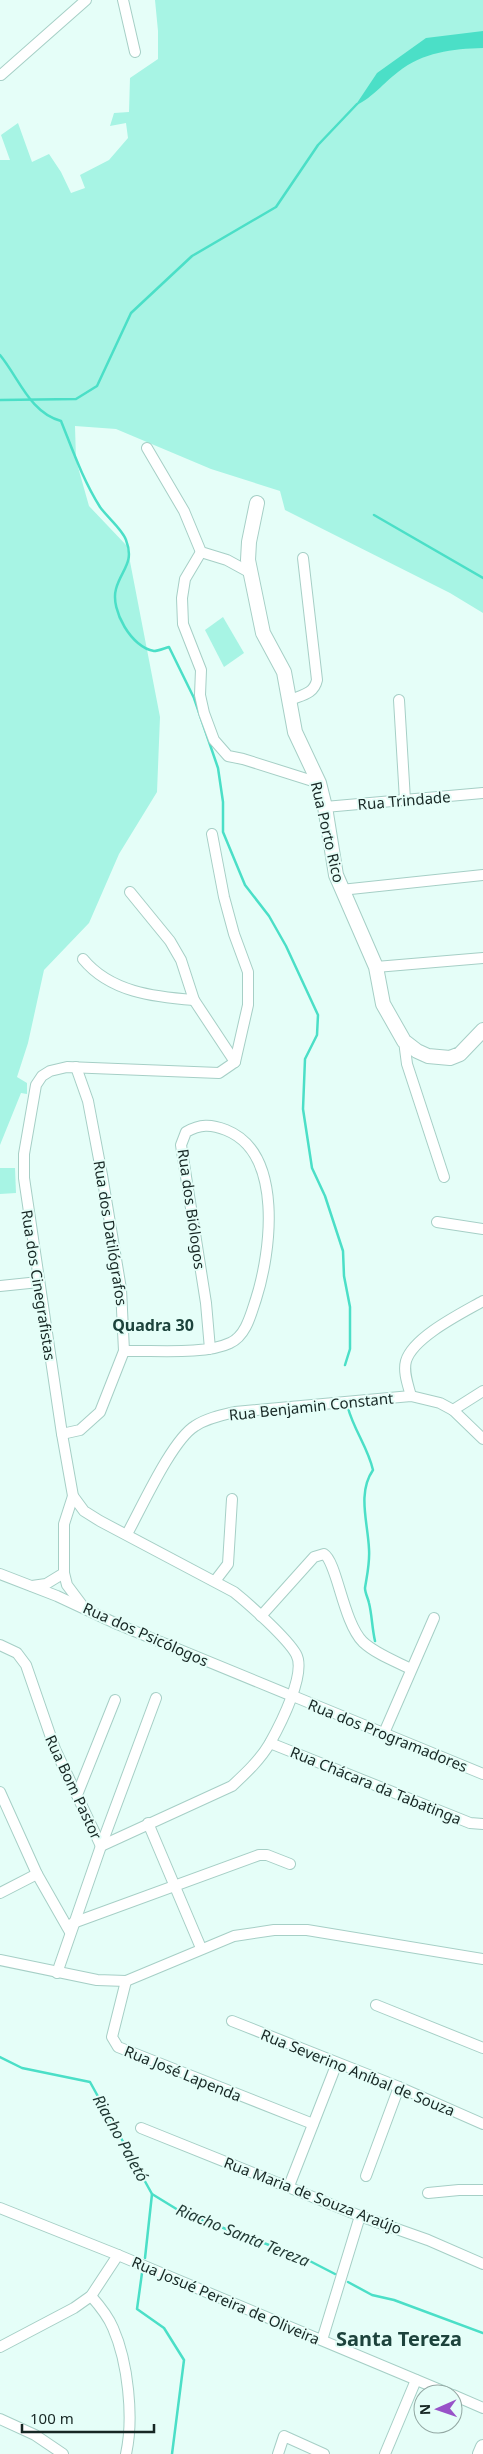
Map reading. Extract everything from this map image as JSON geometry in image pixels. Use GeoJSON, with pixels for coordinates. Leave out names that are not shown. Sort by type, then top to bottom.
{"type":"FeatureCollection","features":[{"type":"Feature","properties":{"kind":"street"},"geometry":{"type":"LineString","coordinates":[[1,75],[86,0]]}},
{"type":"Feature","properties":{"kind":"street"},"geometry":{"type":"LineString","coordinates":[[123,0],[135,52]]}},
{"type":"Feature","properties":{"kind":"street"},"geometry":{"type":"LineString","coordinates":[[147,448],[184,511],[201,552]]}},
{"type":"Feature","properties":{"kind":"street","name":"Rua Porto Rico"},"geometry":{"type":"LineString","coordinates":[[257,503],[249,542],[249,572],[263,633],[284,672],[295,732],[319,783],[325,807],[332,860],[341,890],[376,967],[384,1004],[404,1041],[407,1064],[444,1178]]}},
{"type":"Feature","properties":{"kind":"street"},"geometry":{"type":"LineString","coordinates":[[201,552],[227,560],[249,572]]}},
{"type":"Feature","properties":{"kind":"street"},"geometry":{"type":"LineString","coordinates":[[201,552],[193,562],[185,579],[182,611],[186,636],[200,670],[200,695],[214,740],[228,756],[319,783]]}},
{"type":"Feature","properties":{"kind":"street"},"geometry":{"type":"LineString","coordinates":[[290,700],[315,688],[317,680],[303,558]]}},
{"type":"Feature","properties":{"kind":"street"},"geometry":{"type":"LineString","coordinates":[[399,700],[405,800]]}},
{"type":"Feature","properties":{"kind":"street","name":"Rua Trindade"},"geometry":{"type":"LineString","coordinates":[[325,807],[483,793]]}},
{"type":"Feature","properties":{"kind":"street"},"geometry":{"type":"LineString","coordinates":[[76,1066],[218,1073],[235,1062],[248,1004],[248,972],[226,907],[212,834]]}},
{"type":"Feature","properties":{"kind":"street"},"geometry":{"type":"LineString","coordinates":[[341,890],[483,874]]}},
{"type":"Feature","properties":{"kind":"street"},"geometry":{"type":"LineString","coordinates":[[130,892],[170,941],[180,960],[194,1000],[235,1062]]}},
{"type":"Feature","properties":{"kind":"street"},"geometry":{"type":"LineString","coordinates":[[376,967],[483,958]]}},
{"type":"Feature","properties":{"kind":"street"},"geometry":{"type":"LineString","coordinates":[[83,959],[91,970],[110,983],[164,998],[194,1000]]}},
{"type":"Feature","properties":{"kind":"street","name":"Rua Porto Rico"},"geometry":{"type":"LineString","coordinates":[[404,1041],[417,1051],[428,1056],[450,1058],[460,1054],[469,1047],[483,1030]]}},
{"type":"Feature","properties":{"kind":"street","name":"Rua dos Cinegrafistas"},"geometry":{"type":"LineString","coordinates":[[64,1573],[64,1524],[73,1496],[24,1178],[29,1122],[36,1085],[42,1076],[60,1068],[76,1066]]}},
{"type":"Feature","properties":{"kind":"street","name":"Rua dos Datilógrafos"},"geometry":{"type":"LineString","coordinates":[[62,1434],[80,1430],[100,1412],[124,1351],[121,1289],[102,1175],[88,1100],[76,1066]]}},
{"type":"Feature","properties":{"kind":"street","name":"Rua dos Biólogos"},"geometry":{"type":"LineString","coordinates":[[124,1351],[210,1349],[232,1343],[242,1333],[250,1318],[265,1265],[270,1239],[270,1214],[258,1160],[247,1144],[234,1134],[217,1127],[203,1125],[186,1132],[181,1145],[206,1303],[210,1349]]}},
{"type":"Feature","properties":{"kind":"street"},"geometry":{"type":"LineString","coordinates":[[436,1222],[483,1228]]}},
{"type":"Feature","properties":{"kind":"street"},"geometry":{"type":"LineString","coordinates":[[0,1286],[39,1282]]}},
{"type":"Feature","properties":{"kind":"street"},"geometry":{"type":"LineString","coordinates":[[411,1396],[405,1372],[406,1361],[412,1349],[443,1325],[483,1301]]}},
{"type":"Feature","properties":{"kind":"street"},"geometry":{"type":"LineString","coordinates":[[453,1410],[483,1391]]}},
{"type":"Feature","properties":{"kind":"street","name":"Rua Benjamin Constant"},"geometry":{"type":"LineString","coordinates":[[127,1534],[181,1437],[196,1425],[235,1412],[411,1396],[440,1403],[453,1410],[483,1439]]}},
{"type":"Feature","properties":{"kind":"street"},"geometry":{"type":"LineString","coordinates":[[73,1496],[84,1511],[234,1592],[261,1616],[296,1653],[298,1664],[292,1696],[270,1743]]}},
{"type":"Feature","properties":{"kind":"street"},"geometry":{"type":"LineString","coordinates":[[215,1581],[228,1564],[232,1499]]}},
{"type":"Feature","properties":{"kind":"street"},"geometry":{"type":"LineString","coordinates":[[261,1616],[314,1557],[324,1554],[331,1563],[350,1621],[362,1641],[411,1669]]}},
{"type":"Feature","properties":{"kind":"street"},"geometry":{"type":"LineString","coordinates":[[31,1586],[46,1584],[64,1573],[74,1596],[85,1608]]}},
{"type":"Feature","properties":{"kind":"street","name":"Rua dos Psicólogos"},"geometry":{"type":"LineString","coordinates":[[0,1574],[292,1696]]}},
{"type":"Feature","properties":{"kind":"street"},"geometry":{"type":"LineString","coordinates":[[384,1733],[434,1618]]}},
{"type":"Feature","properties":{"kind":"street","name":"Rua Bom Pastor"},"geometry":{"type":"LineString","coordinates":[[0,1645],[17,1653],[32,1680],[46,1726],[101,1846],[232,1786],[248,1771],[270,1743]]}},
{"type":"Feature","properties":{"kind":"street","name":"Rua dos Programadores"},"geometry":{"type":"LineString","coordinates":[[292,1696],[483,1774]]}},
{"type":"Feature","properties":{"kind":"street"},"geometry":{"type":"LineString","coordinates":[[57,1973],[71,1928],[156,1698]]}},
{"type":"Feature","properties":{"kind":"street"},"geometry":{"type":"LineString","coordinates":[[77,1795],[115,1700]]}},
{"type":"Feature","properties":{"kind":"street","name":"Rua Chácara da Tabatinga"},"geometry":{"type":"LineString","coordinates":[[270,1743],[470,1823],[483,1824]]}},
{"type":"Feature","properties":{"kind":"street"},"geometry":{"type":"LineString","coordinates":[[0,1792],[37,1874],[71,1928]]}},
{"type":"Feature","properties":{"kind":"street"},"geometry":{"type":"LineString","coordinates":[[0,1820],[10,1815]]}},
{"type":"Feature","properties":{"kind":"street"},"geometry":{"type":"LineString","coordinates":[[148,1823],[201,1948]]}},
{"type":"Feature","properties":{"kind":"street"},"geometry":{"type":"LineString","coordinates":[[71,1928],[174,1886],[259,1855],[267,1855],[290,1864]]}},
{"type":"Feature","properties":{"kind":"street"},"geometry":{"type":"LineString","coordinates":[[0,1893],[37,1874]]}},
{"type":"Feature","properties":{"kind":"street"},"geometry":{"type":"LineString","coordinates":[[0,1960],[98,1980],[126,1981],[201,1948],[234,1936],[274,1930],[307,1930],[483,1959]]}},
{"type":"Feature","properties":{"kind":"street","name":"Rua José Lapenda"},"geometry":{"type":"LineString","coordinates":[[126,1981],[112,2037],[118,2047],[313,2124]]}},
{"type":"Feature","properties":{"kind":"street"},"geometry":{"type":"LineString","coordinates":[[376,2005],[483,2048]]}},
{"type":"Feature","properties":{"kind":"street","name":"Rua Severino Aníbal de Souza"},"geometry":{"type":"LineString","coordinates":[[232,2021],[398,2087],[483,2124]]}},
{"type":"Feature","properties":{"kind":"street"},"geometry":{"type":"LineString","coordinates":[[289,2186],[337,2062]]}},
{"type":"Feature","properties":{"kind":"street"},"geometry":{"type":"LineString","coordinates":[[366,2176],[398,2087]]}},
{"type":"Feature","properties":{"kind":"street","name":"Rua Maria de Souza Araújo"},"geometry":{"type":"LineString","coordinates":[[141,2128],[360,2216],[428,2240],[483,2264]]}},
{"type":"Feature","properties":{"kind":"street"},"geometry":{"type":"LineString","coordinates":[[428,2193],[483,2190]]}},
{"type":"Feature","properties":{"kind":"street","name":"Rua Josué Pereira de Oliveira"},"geometry":{"type":"LineString","coordinates":[[0,2208],[118,2255],[426,2384]]}},
{"type":"Feature","properties":{"kind":"street"},"geometry":{"type":"LineString","coordinates":[[322,2340],[360,2216]]}},
{"type":"Feature","properties":{"kind":"street"},"geometry":{"type":"LineString","coordinates":[[0,2347],[74,2308],[91,2296],[118,2255]]}},
{"type":"Feature","properties":{"kind":"street"},"geometry":{"type":"LineString","coordinates":[[91,2296],[113,2327],[121,2352],[126,2378],[129,2434],[126,2454]]}},
{"type":"Feature","properties":{"kind":"street"},"geometry":{"type":"LineString","coordinates":[[384,2454],[416,2380]]}},
{"type":"Feature","properties":{"kind":"street","name":"Rua Josué Pereira de Oliveira"},"geometry":{"type":"LineString","coordinates":[[463,2400],[483,2408]]}},
{"type":"Feature","properties":{"kind":"street"},"geometry":{"type":"LineString","coordinates":[[0,2419],[35,2435],[63,2454]]}},
{"type":"Feature","properties":{"kind":"street"},"geometry":{"type":"LineString","coordinates":[[278,2454],[284,2436],[324,2454]]}},
{"type":"Feature","properties":{"kind":"street"},"geometry":{"type":"LineString","coordinates":[[480,2454],[483,2447]]}},
{"type":"Feature","properties":{"kind":"shaded area"},"geometry":{"type":"Polygon","coordinates":[[[155,0],[483,0],[483,613],[450,593],[285,510],[280,491],[211,469],[116,429],[75,426],[76,460],[89,506],[127,546],[160,717],[157,792],[119,854],[89,923],[44,970],[28,1043],[17,1077],[27,1083],[27,1094],[21,1093],[0,1145],[0,160],[10,160],[1,135],[18,123],[32,162],[49,154],[61,172],[71,193],[85,188],[80,175],[109,160],[128,138],[126,123],[110,126],[114,113],[129,112],[130,78],[158,59],[155,0]]]}},
{"type":"Feature","properties":{"kind":"shaded area"},"geometry":{"type":"Polygon","coordinates":[[[483,31],[483,48],[460,49],[438,53],[417,60],[398,72],[373,94],[355,106],[377,73],[426,38],[483,31]]]}},
{"type":"Feature","properties":{"kind":"shaded area"},"geometry":{"type":"Polygon","coordinates":[[[223,617],[244,653],[224,667],[205,630],[223,617]]]}},
{"type":"Feature","properties":{"kind":"shaded area"},"geometry":{"type":"Polygon","coordinates":[[[0,1168],[15,1168],[16,1193],[0,1194],[0,1168]]]}},
{"type":"Feature","properties":{"kind":"waterway"},"geometry":{"type":"LineString","coordinates":[[0,400],[76,399],[97,386],[131,313],[192,256],[276,207],[318,145],[357,104]]}},
{"type":"Feature","properties":{"kind":"waterway"},"geometry":{"type":"LineString","coordinates":[[0,355],[33,403],[50,417],[61,421],[94,497],[124,536],[129,555],[118,582],[115,598],[116,607],[124,627],[138,643],[146,648],[154,651],[169,647],[194,698],[218,768],[223,802],[223,832],[245,885],[269,916],[286,946],[318,1015],[317,1035],[305,1059],[303,1109],[312,1168],[325,1196],[343,1251],[344,1276],[350,1307],[350,1349],[345,1365]]}},
{"type":"Feature","properties":{"kind":"waterway"},"geometry":{"type":"LineString","coordinates":[[374,515],[483,578]]}},
{"type":"Feature","properties":{"kind":"waterway"},"geometry":{"type":"LineString","coordinates":[[348,1408],[373,1470],[365,1488],[364,1498],[369,1554],[365,1592],[370,1608],[375,1641]]}},
{"type":"Feature","properties":{"kind":"waterway","name":"Riacho Paletó"},"geometry":{"type":"LineString","coordinates":[[0,2057],[22,2068],[90,2082],[152,2194],[145,2258]]}},
{"type":"Feature","properties":{"kind":"waterway","name":"Riacho Santa Tereza"},"geometry":{"type":"LineString","coordinates":[[152,2194],[183,2213],[304,2258],[335,2274]]}},
{"type":"Feature","properties":{"kind":"waterway","name":"Riacho Paletó"},"geometry":{"type":"LineString","coordinates":[[142,2273],[137,2309],[164,2328],[184,2360],[172,2454]]}},
{"type":"Feature","properties":{"kind":"waterway","name":"Riacho Santa Tereza"},"geometry":{"type":"LineString","coordinates":[[348,2282],[372,2295],[394,2300],[483,2333]]}},
{"type":"Feature","properties":{"kind":"district","name":"Quadra 30"},"geometry":{"type":"Point","coordinates":[153,1325]}},
{"type":"Feature","properties":{"kind":"district","name":"Santa Tereza"},"geometry":{"type":"Point","coordinates":[399,2338]}}]}
